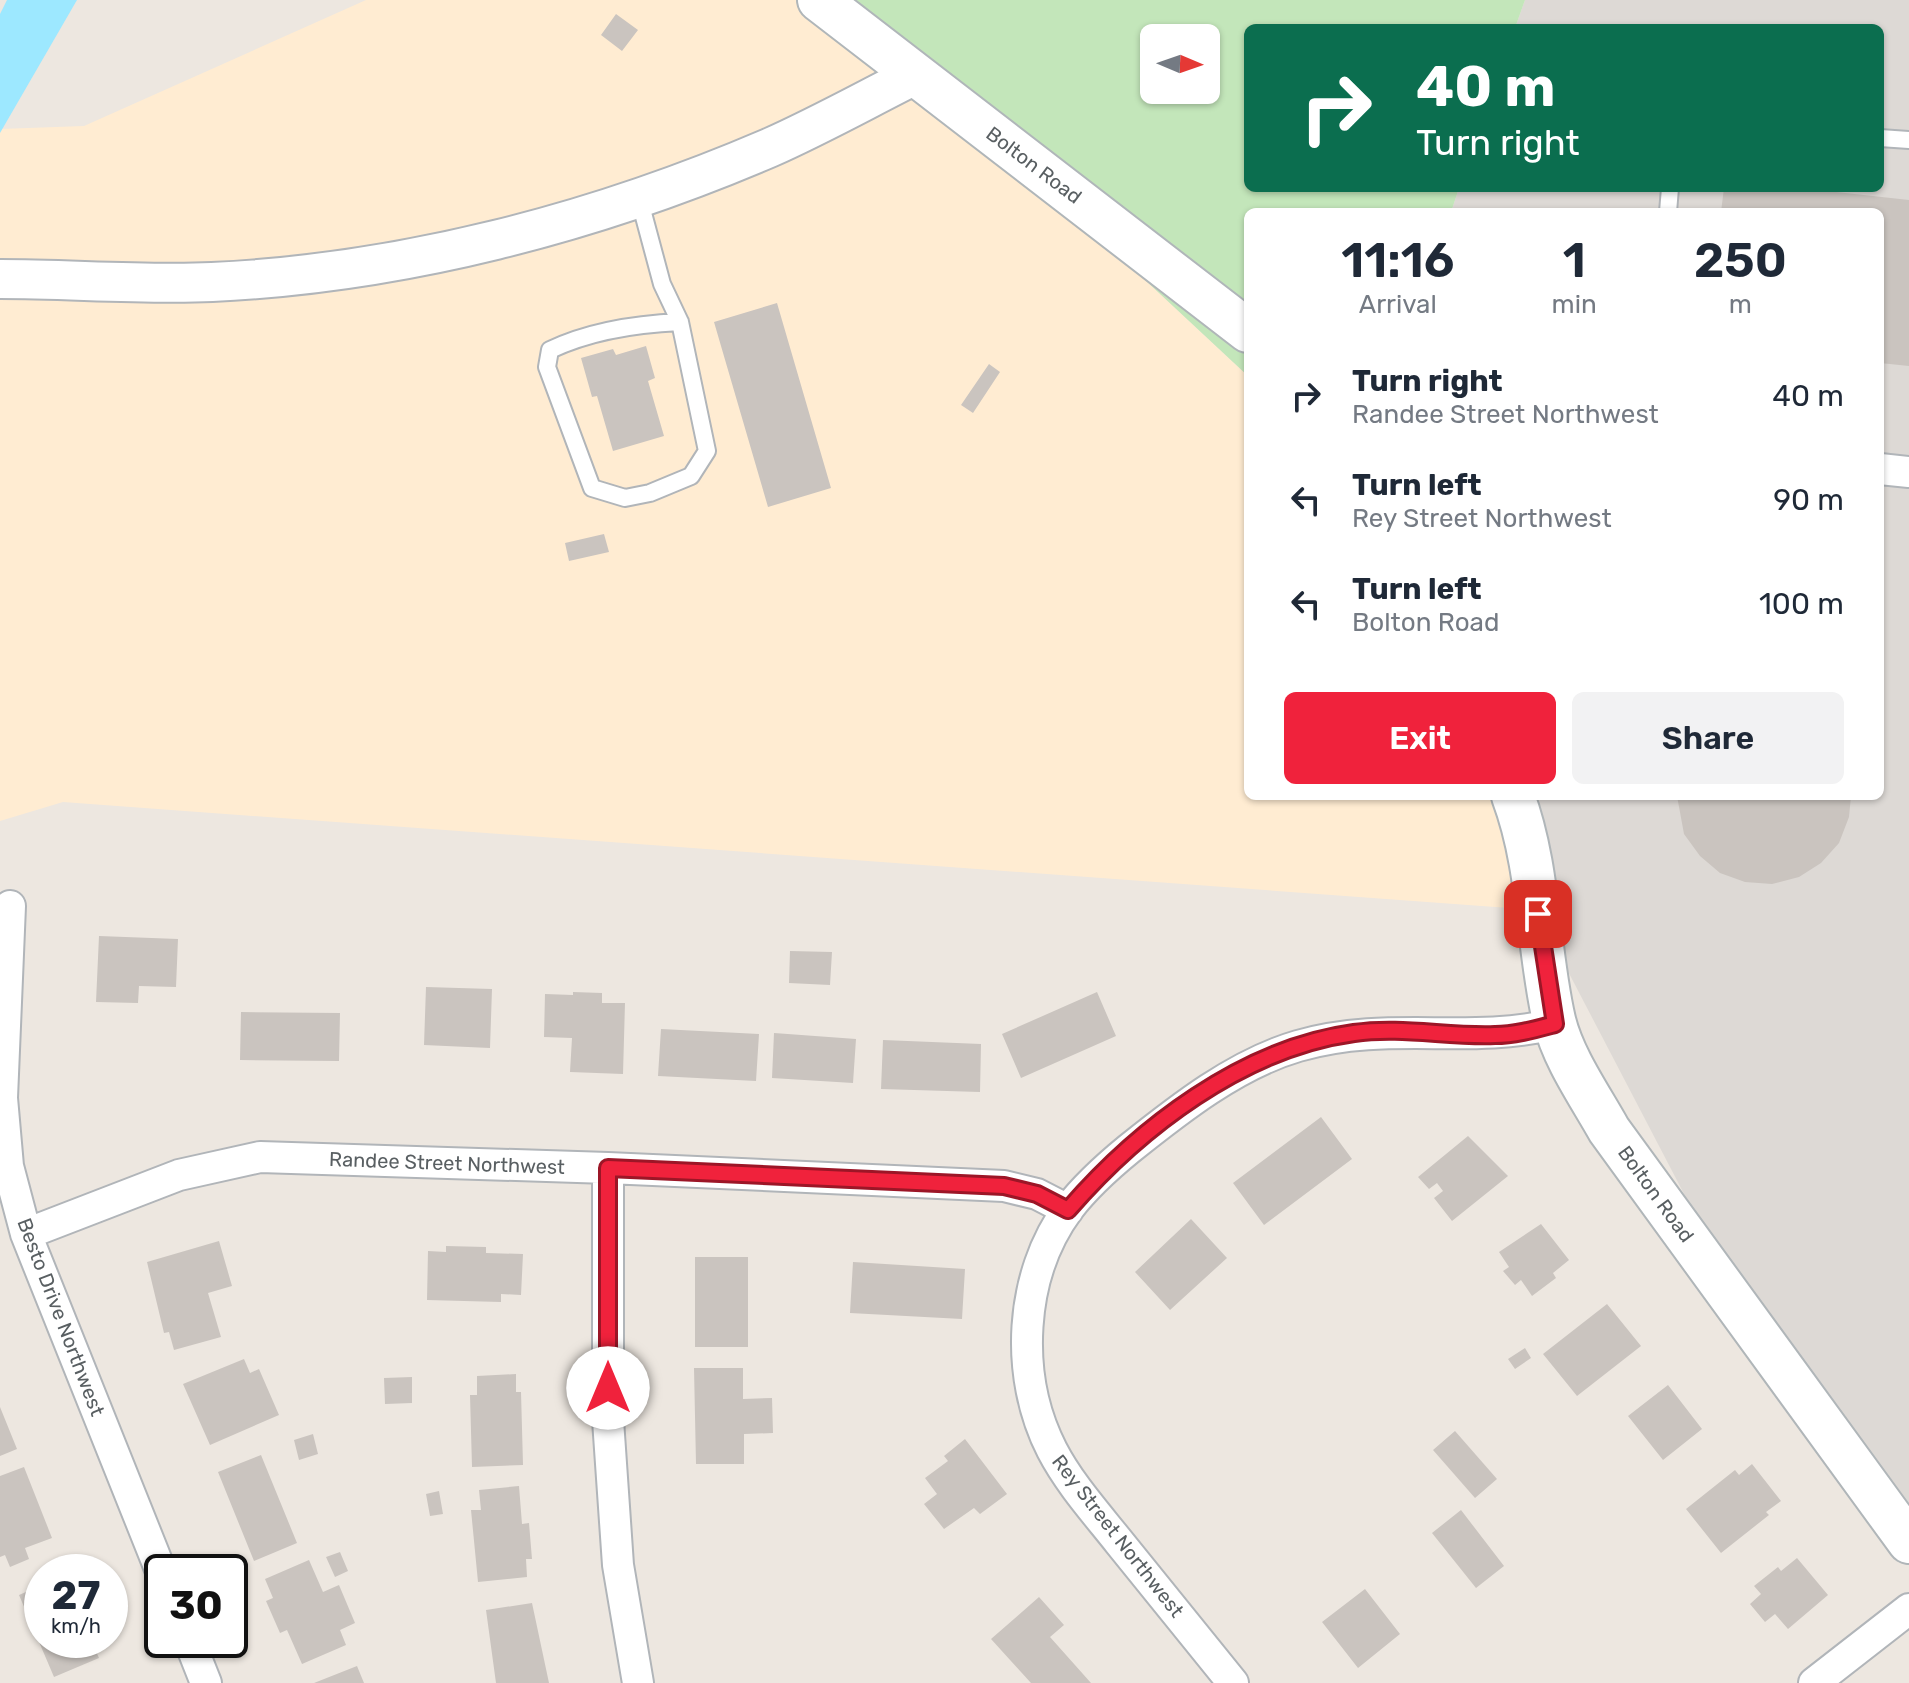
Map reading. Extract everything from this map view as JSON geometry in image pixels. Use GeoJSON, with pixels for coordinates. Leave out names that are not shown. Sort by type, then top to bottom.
{"type":"FeatureCollection","features":[{"type":"Feature","properties":{"kind":"main road","name":"Bolton Road"},"geometry":{"type":"LineString","coordinates":[[819,0],[1244,328]]}},
{"type":"Feature","properties":{"kind":"main road","name":"Bolton Road"},"geometry":{"type":"LineString","coordinates":[[1514,800],[1534,886],[1555,1024],[1609,1130],[1909,1542]]}},
{"type":"Feature","properties":{"kind":"street"},"geometry":{"type":"LineString","coordinates":[[0,279],[212,282],[360,266],[500,239],[639,198],[770,147],[915,75]]}},
{"type":"Feature","properties":{"kind":"street"},"geometry":{"type":"LineString","coordinates":[[1884,469],[1909,472]]}},
{"type":"Feature","properties":{"kind":"street","name":"Besto Drive Northwest"},"geometry":{"type":"LineString","coordinates":[[10,906],[2,1098],[8,1166],[26,1234],[154,1554]]}},
{"type":"Feature","properties":{"kind":"street","name":"Rey Street Northwest"},"geometry":{"type":"LineString","coordinates":[[1233,1683],[1077,1490],[1046,1435],[1031,1392],[1026,1328],[1038,1269],[1068,1210],[1101,1172],[1162,1122],[1235,1073],[1295,1047],[1354,1033],[1408,1030],[1495,1035],[1555,1024]]}},
{"type":"Feature","properties":{"kind":"street","name":"Randee Street Northwest"},"geometry":{"type":"LineString","coordinates":[[26,1234],[179,1175],[260,1157],[608,1168],[1004,1186],[1037,1194],[1068,1210]]}},
{"type":"Feature","properties":{"kind":"street"},"geometry":{"type":"LineString","coordinates":[[608,1168],[608,1420],[618,1565],[638,1683]]}},
{"type":"Feature","properties":{"kind":"street"},"geometry":{"type":"LineString","coordinates":[[1814,1683],[1909,1609]]}},
{"type":"Feature","properties":{"kind":"street"},"geometry":{"type":"LineString","coordinates":[[196,1658],[206,1683]]}},
{"type":"Feature","properties":{"kind":"lane"},"geometry":{"type":"LineString","coordinates":[[1884,138],[1909,140]]}},
{"type":"Feature","properties":{"kind":"lane"},"geometry":{"type":"LineString","coordinates":[[639,198],[662,284],[680,322],[707,451],[691,476],[650,493],[625,498],[592,488],[547,367],[550,350],[581,335],[680,322]]}},
{"type":"Feature","properties":{"kind":"shaded area"},"geometry":{"type":"Polygon","coordinates":[[[366,0],[831,0],[964,111],[1244,372],[1244,800],[1496,800],[1537,910],[63,802],[0,821],[0,129],[84,126],[366,0]]]}},
{"type":"Feature","properties":{"kind":"shaded area"},"geometry":{"type":"Polygon","coordinates":[[[1525,0],[1909,0],[1909,1546],[1780,1378],[1536,910],[1496,800],[1884,800],[1884,208],[1452,208],[1458,192],[1884,192],[1884,24],[1516,24],[1525,0]]]}},
{"type":"Feature","properties":{"kind":"green space"},"geometry":{"type":"Polygon","coordinates":[[[831,0],[1525,0],[1516,24],[1244,24],[1244,192],[1458,192],[1452,208],[1244,208],[1244,372],[964,111],[831,0]]]}},
{"type":"Feature","properties":{"kind":"water"},"geometry":{"type":"Polygon","coordinates":[[[7,0],[77,0],[0,133],[0,14],[7,0]]]}},
{"type":"Feature","properties":{"kind":"building"},"geometry":{"type":"Polygon","coordinates":[[[616,14],[638,30],[622,51],[601,35],[616,14]]]}},
{"type":"Feature","properties":{"kind":"building"},"geometry":{"type":"Polygon","coordinates":[[[1724,192],[1836,192],[1909,200],[1909,366],[1884,363],[1884,208],[1722,208],[1724,192]]]}},
{"type":"Feature","properties":{"kind":"building"},"geometry":{"type":"Polygon","coordinates":[[[777,303],[831,488],[768,507],[714,322],[777,303]]]}},
{"type":"Feature","properties":{"kind":"building"},"geometry":{"type":"Polygon","coordinates":[[[646,346],[655,378],[648,381],[664,436],[613,451],[597,396],[592,397],[581,358],[613,349],[616,355],[646,346]]]}},
{"type":"Feature","properties":{"kind":"building"},"geometry":{"type":"Polygon","coordinates":[[[989,364],[1000,372],[973,413],[961,405],[989,364]]]}},
{"type":"Feature","properties":{"kind":"building"},"geometry":{"type":"Polygon","coordinates":[[[604,534],[609,552],[569,561],[565,543],[604,534]]]}},
{"type":"Feature","properties":{"kind":"building"},"geometry":{"type":"Polygon","coordinates":[[[1678,800],[1851,800],[1849,817],[1839,843],[1821,863],[1799,877],[1772,884],[1745,882],[1720,873],[1700,856],[1684,834],[1678,800]]]}},
{"type":"Feature","properties":{"kind":"building"},"geometry":{"type":"Polygon","coordinates":[[[99,936],[178,939],[176,987],[139,986],[138,1003],[96,1002],[99,936]]]}},
{"type":"Feature","properties":{"kind":"building"},"geometry":{"type":"Polygon","coordinates":[[[790,951],[832,952],[830,985],[789,983],[790,951]]]}},
{"type":"Feature","properties":{"kind":"building"},"geometry":{"type":"Polygon","coordinates":[[[426,987],[492,989],[490,1048],[424,1045],[426,987]]]}},
{"type":"Feature","properties":{"kind":"building"},"geometry":{"type":"Polygon","coordinates":[[[573,992],[602,993],[602,1003],[625,1003],[623,1074],[570,1072],[572,1038],[544,1037],[545,994],[573,995],[573,992]]]}},
{"type":"Feature","properties":{"kind":"building"},"geometry":{"type":"Polygon","coordinates":[[[1097,992],[1116,1036],[1021,1078],[1002,1034],[1097,992]]]}},
{"type":"Feature","properties":{"kind":"building"},"geometry":{"type":"Polygon","coordinates":[[[241,1012],[340,1013],[339,1061],[240,1060],[241,1012]]]}},
{"type":"Feature","properties":{"kind":"building"},"geometry":{"type":"Polygon","coordinates":[[[661,1029],[759,1034],[756,1081],[658,1076],[661,1029]]]}},
{"type":"Feature","properties":{"kind":"building"},"geometry":{"type":"Polygon","coordinates":[[[774,1033],[856,1039],[853,1083],[772,1078],[774,1033]]]}},
{"type":"Feature","properties":{"kind":"building"},"geometry":{"type":"Polygon","coordinates":[[[883,1040],[981,1044],[980,1092],[881,1089],[883,1040]]]}},
{"type":"Feature","properties":{"kind":"building"},"geometry":{"type":"Polygon","coordinates":[[[1321,1117],[1352,1159],[1264,1225],[1233,1183],[1321,1117]]]}},
{"type":"Feature","properties":{"kind":"building"},"geometry":{"type":"Polygon","coordinates":[[[1468,1136],[1508,1176],[1452,1221],[1434,1198],[1443,1191],[1437,1183],[1429,1189],[1418,1177],[1468,1136]]]}},
{"type":"Feature","properties":{"kind":"building"},"geometry":{"type":"Polygon","coordinates":[[[1191,1219],[1227,1258],[1170,1310],[1135,1272],[1191,1219]]]}},
{"type":"Feature","properties":{"kind":"building"},"geometry":{"type":"Polygon","coordinates":[[[1541,1224],[1569,1260],[1553,1273],[1556,1278],[1532,1296],[1521,1280],[1515,1285],[1503,1271],[1509,1267],[1499,1252],[1541,1224]]]}},
{"type":"Feature","properties":{"kind":"building"},"geometry":{"type":"Polygon","coordinates":[[[219,1241],[232,1286],[208,1293],[221,1337],[174,1350],[169,1332],[164,1333],[147,1262],[219,1241]]]}},
{"type":"Feature","properties":{"kind":"building"},"geometry":{"type":"Polygon","coordinates":[[[446,1246],[486,1247],[486,1253],[523,1254],[521,1295],[501,1294],[501,1302],[427,1300],[428,1251],[446,1252],[446,1246]]]}},
{"type":"Feature","properties":{"kind":"building"},"geometry":{"type":"Polygon","coordinates":[[[695,1257],[748,1257],[748,1347],[695,1347],[695,1257]]]}},
{"type":"Feature","properties":{"kind":"building"},"geometry":{"type":"Polygon","coordinates":[[[853,1262],[965,1269],[962,1319],[850,1313],[853,1262]]]}},
{"type":"Feature","properties":{"kind":"building"},"geometry":{"type":"Polygon","coordinates":[[[1607,1304],[1641,1346],[1577,1396],[1543,1354],[1607,1304]]]}},
{"type":"Feature","properties":{"kind":"building"},"geometry":{"type":"Polygon","coordinates":[[[1525,1348],[1531,1358],[1515,1369],[1508,1359],[1525,1348]]]}},
{"type":"Feature","properties":{"kind":"building"},"geometry":{"type":"Polygon","coordinates":[[[244,1359],[250,1373],[259,1369],[279,1415],[210,1445],[183,1384],[244,1359]]]}},
{"type":"Feature","properties":{"kind":"building"},"geometry":{"type":"Polygon","coordinates":[[[694,1368],[743,1368],[743,1399],[772,1398],[773,1433],[744,1434],[744,1464],[696,1464],[694,1368]]]}},
{"type":"Feature","properties":{"kind":"building"},"geometry":{"type":"Polygon","coordinates":[[[516,1374],[516,1392],[521,1392],[523,1465],[472,1467],[470,1395],[477,1395],[477,1376],[516,1374]]]}},
{"type":"Feature","properties":{"kind":"building"},"geometry":{"type":"Polygon","coordinates":[[[412,1377],[412,1403],[385,1404],[384,1378],[412,1377]]]}},
{"type":"Feature","properties":{"kind":"building"},"geometry":{"type":"Polygon","coordinates":[[[1668,1385],[1702,1429],[1663,1460],[1628,1416],[1668,1385]]]}},
{"type":"Feature","properties":{"kind":"building"},"geometry":{"type":"Polygon","coordinates":[[[0,1407],[17,1449],[0,1456],[0,1407]]]}},
{"type":"Feature","properties":{"kind":"building"},"geometry":{"type":"Polygon","coordinates":[[[1455,1431],[1497,1479],[1475,1498],[1433,1450],[1455,1431]]]}},
{"type":"Feature","properties":{"kind":"building"},"geometry":{"type":"Polygon","coordinates":[[[313,1434],[318,1454],[299,1460],[294,1440],[313,1434]]]}},
{"type":"Feature","properties":{"kind":"building"},"geometry":{"type":"Polygon","coordinates":[[[965,1439],[1007,1494],[980,1514],[974,1508],[944,1529],[924,1504],[937,1494],[925,1478],[948,1461],[944,1456],[965,1439]]]}},
{"type":"Feature","properties":{"kind":"building"},"geometry":{"type":"Polygon","coordinates":[[[261,1455],[297,1543],[254,1561],[218,1472],[261,1455]]]}},
{"type":"Feature","properties":{"kind":"building"},"geometry":{"type":"Polygon","coordinates":[[[1752,1464],[1781,1501],[1766,1512],[1769,1515],[1721,1553],[1686,1509],[1735,1470],[1739,1475],[1752,1464]]]}},
{"type":"Feature","properties":{"kind":"building"},"geometry":{"type":"Polygon","coordinates":[[[24,1467],[52,1538],[25,1548],[27,1554],[24,1554],[24,1561],[10,1567],[5,1555],[0,1557],[0,1476],[24,1467]]]}},
{"type":"Feature","properties":{"kind":"building"},"geometry":{"type":"Polygon","coordinates":[[[519,1486],[522,1524],[529,1523],[532,1559],[526,1559],[527,1577],[478,1582],[471,1510],[481,1510],[479,1490],[519,1486]]]}},
{"type":"Feature","properties":{"kind":"building"},"geometry":{"type":"Polygon","coordinates":[[[439,1491],[443,1514],[430,1516],[426,1494],[439,1491]]]}},
{"type":"Feature","properties":{"kind":"building"},"geometry":{"type":"Polygon","coordinates":[[[1461,1510],[1504,1566],[1476,1588],[1432,1533],[1461,1510]]]}},
{"type":"Feature","properties":{"kind":"building"},"geometry":{"type":"Polygon","coordinates":[[[340,1552],[348,1571],[335,1577],[326,1557],[340,1552]]]}},
{"type":"Feature","properties":{"kind":"building"},"geometry":{"type":"Polygon","coordinates":[[[1797,1558],[1828,1595],[1788,1629],[1775,1614],[1765,1622],[1750,1604],[1761,1594],[1754,1586],[1778,1567],[1781,1571],[1797,1558]]]}},
{"type":"Feature","properties":{"kind":"building"},"geometry":{"type":"Polygon","coordinates":[[[309,1560],[323,1592],[339,1585],[355,1623],[340,1630],[346,1645],[302,1664],[287,1630],[280,1633],[266,1601],[273,1598],[265,1579],[309,1560]]]}},
{"type":"Feature","properties":{"kind":"building"},"geometry":{"type":"Polygon","coordinates":[[[1365,1589],[1400,1634],[1358,1668],[1322,1622],[1365,1589]]]}},
{"type":"Feature","properties":{"kind":"building"},"geometry":{"type":"Polygon","coordinates":[[[1039,1597],[1064,1625],[1050,1637],[1091,1683],[1031,1683],[991,1639],[1039,1597]]]}},
{"type":"Feature","properties":{"kind":"building"},"geometry":{"type":"Polygon","coordinates":[[[532,1603],[549,1683],[496,1683],[486,1610],[532,1603]]]}},
{"type":"Feature","properties":{"kind":"building"},"geometry":{"type":"Polygon","coordinates":[[[46,1658],[99,1658],[54,1677],[46,1658]]]}},
{"type":"Feature","properties":{"kind":"building"},"geometry":{"type":"Polygon","coordinates":[[[357,1666],[364,1683],[314,1683],[357,1666]]]}},
{"type":"Feature","properties":{"kind":"route"},"geometry":{"type":"LineString","coordinates":[[608,1388],[608,1168],[1004,1186],[1037,1194],[1068,1210],[1101,1172],[1162,1122],[1235,1073],[1295,1047],[1354,1033],[1408,1030],[1495,1035],[1555,1024],[1538,914]]}}]}
